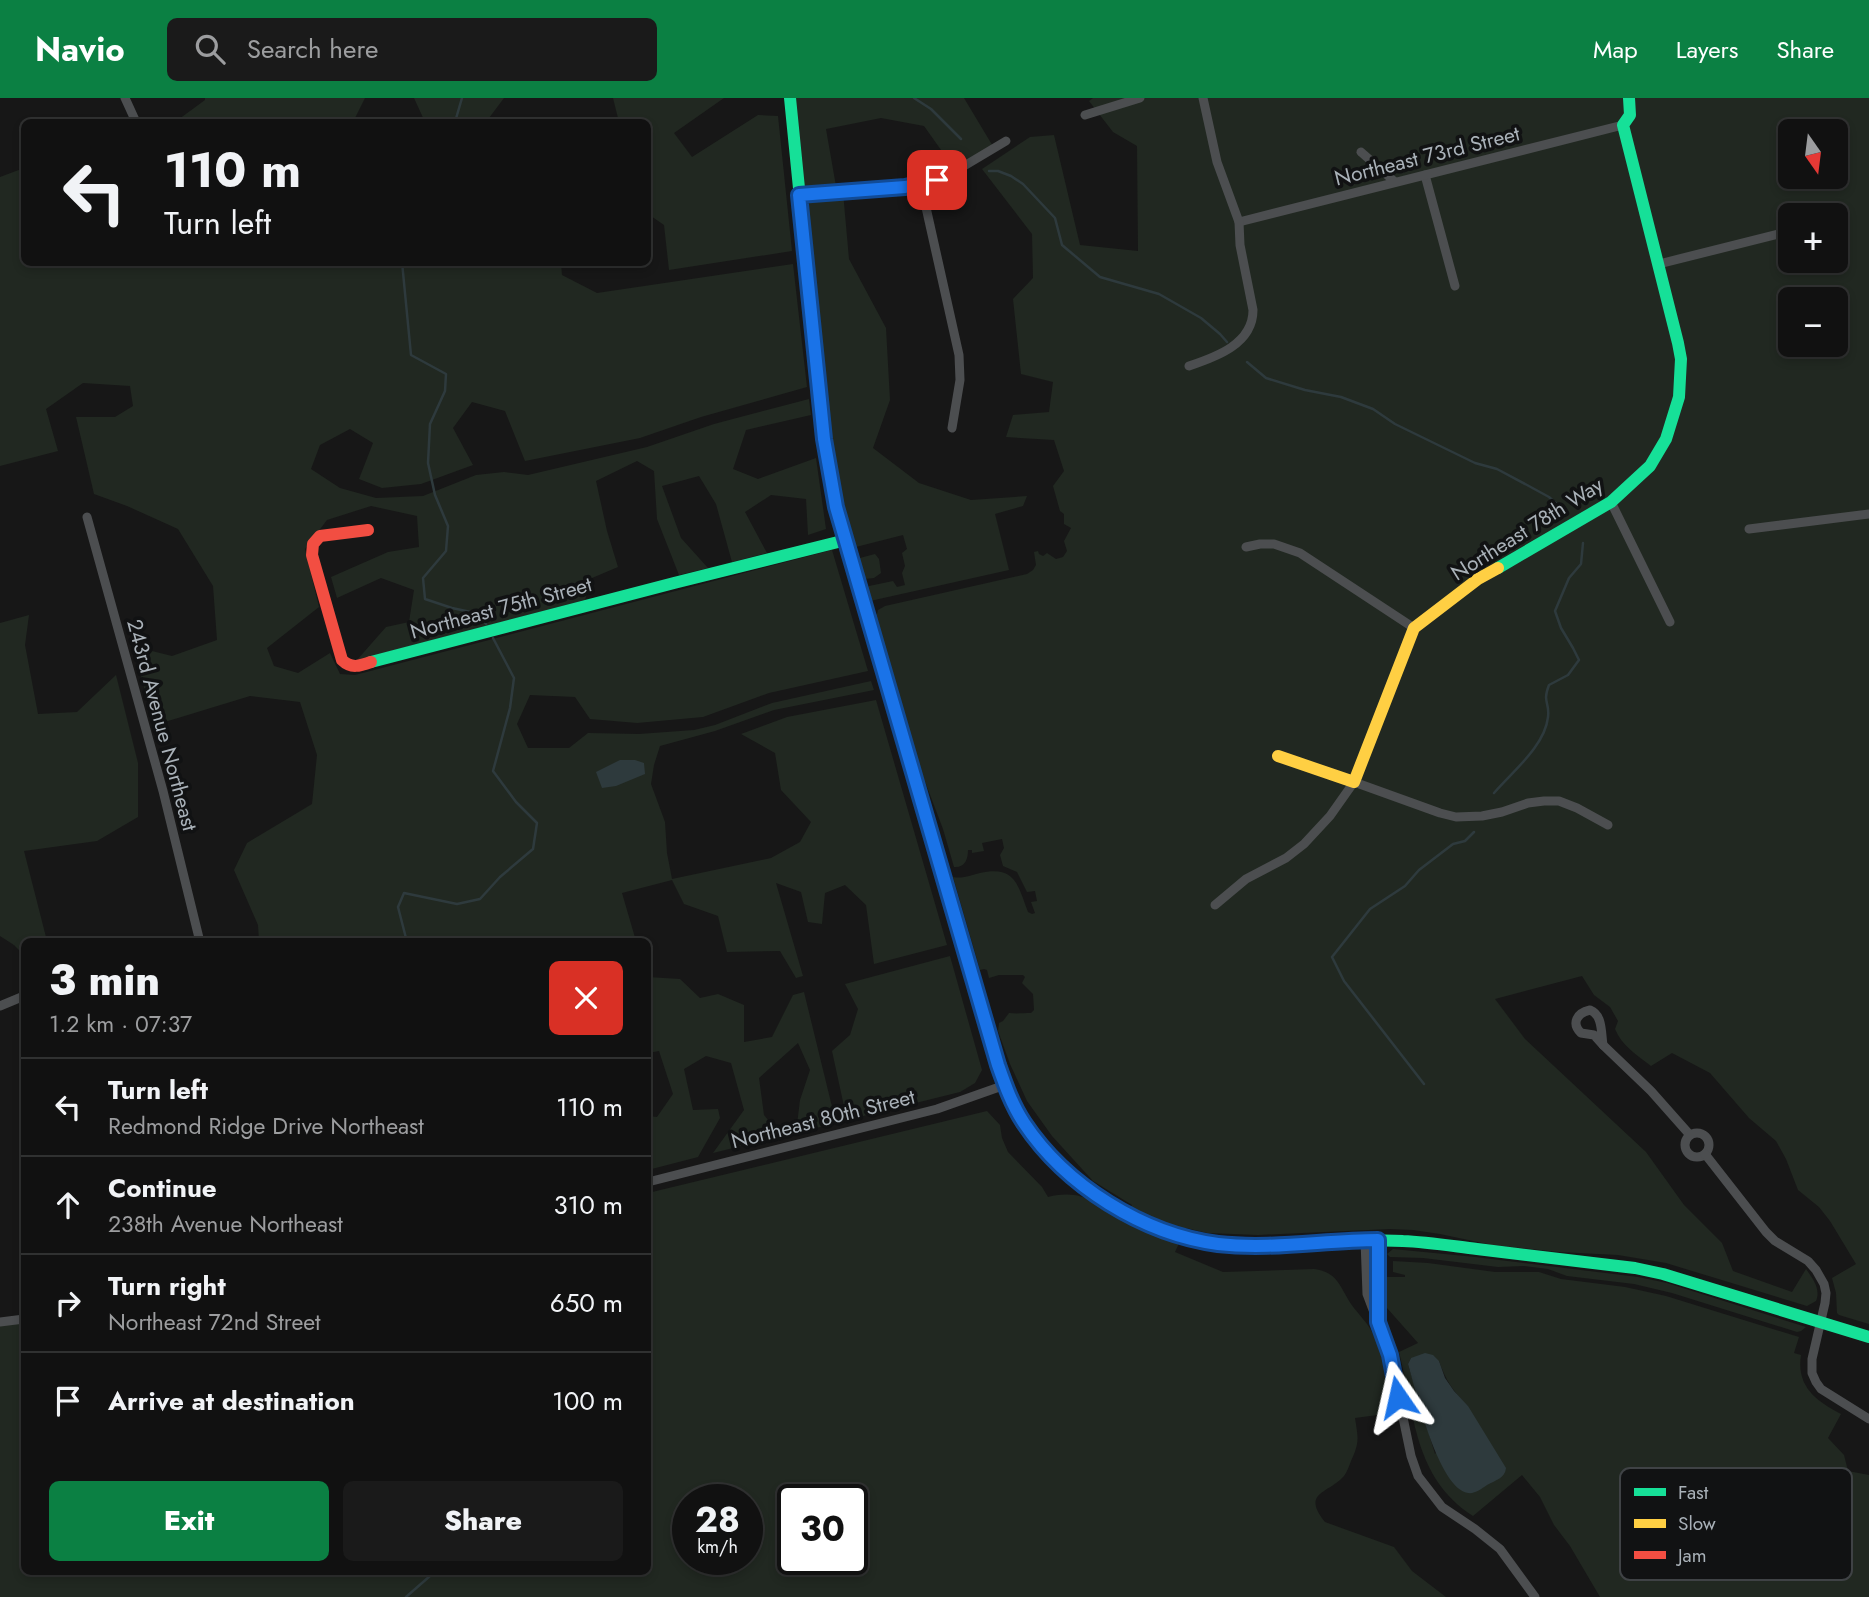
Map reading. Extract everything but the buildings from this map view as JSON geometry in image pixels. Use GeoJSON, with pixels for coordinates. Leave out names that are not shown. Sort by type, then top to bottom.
{"type":"FeatureCollection","features":[{"type":"Feature","properties":{"kind":"street"},"geometry":{"type":"LineString","coordinates":[[125,98],[135,119]]}},
{"type":"Feature","properties":{"kind":"street"},"geometry":{"type":"LineString","coordinates":[[790,98],[825,449],[836,507],[998,1065],[1017,1112],[1052,1157],[1093,1192],[1131,1216],[1188,1237],[1216,1244],[1260,1246],[1371,1240],[1416,1242],[1635,1268],[1664,1274],[1869,1336]]}},
{"type":"Feature","properties":{"kind":"street"},"geometry":{"type":"LineString","coordinates":[[1085,115],[1140,98]]}},
{"type":"Feature","properties":{"kind":"street"},"geometry":{"type":"LineString","coordinates":[[1189,366],[1222,354],[1234,346],[1251,326],[1253,310],[1240,245],[1239,222],[1217,162],[1203,98]]}},
{"type":"Feature","properties":{"kind":"street"},"geometry":{"type":"LineString","coordinates":[[1623,125],[1630,115],[1629,98]]}},
{"type":"Feature","properties":{"kind":"street","name":"Northeast 73rd Street"},"geometry":{"type":"LineString","coordinates":[[1239,222],[1623,125]]}},
{"type":"Feature","properties":{"kind":"street","name":"Northeast 78th Way"},"geometry":{"type":"LineString","coordinates":[[1414,628],[1478,579],[1611,502],[1650,466],[1665,439],[1678,397],[1681,359],[1623,125]]}},
{"type":"Feature","properties":{"kind":"street"},"geometry":{"type":"LineString","coordinates":[[799,195],[921,185],[949,175],[1006,141]]}},
{"type":"Feature","properties":{"kind":"street"},"geometry":{"type":"LineString","coordinates":[[1361,152],[1395,182]]}},
{"type":"Feature","properties":{"kind":"street"},"geometry":{"type":"LineString","coordinates":[[1425,175],[1455,286]]}},
{"type":"Feature","properties":{"kind":"street"},"geometry":{"type":"LineString","coordinates":[[921,185],[959,355],[960,380],[952,428]]}},
{"type":"Feature","properties":{"kind":"street"},"geometry":{"type":"LineString","coordinates":[[1658,264],[1778,234]]}},
{"type":"Feature","properties":{"kind":"street"},"geometry":{"type":"LineString","coordinates":[[1611,502],[1670,622]]}},
{"type":"Feature","properties":{"kind":"street"},"geometry":{"type":"LineString","coordinates":[[1749,530],[1869,514]]}},
{"type":"Feature","properties":{"kind":"street","name":"243rd Avenue Northeast"},"geometry":{"type":"LineString","coordinates":[[87,517],[163,791],[199,938]]}},
{"type":"Feature","properties":{"kind":"street","name":"Northeast 75th Street"},"geometry":{"type":"LineString","coordinates":[[368,530],[320,536],[312,546],[312,555],[342,660],[354,667],[846,540]]}},
{"type":"Feature","properties":{"kind":"street"},"geometry":{"type":"LineString","coordinates":[[1215,905],[1246,878],[1286,858],[1304,844],[1330,816],[1354,782],[1414,628],[1300,553],[1274,544],[1246,547]]}},
{"type":"Feature","properties":{"kind":"street"},"geometry":{"type":"LineString","coordinates":[[1278,756],[1456,817],[1492,814],[1544,800],[1559,801],[1577,808],[1608,825]]}},
{"type":"Feature","properties":{"kind":"street"},"geometry":{"type":"LineString","coordinates":[[0,1006],[21,997]]}},
{"type":"Feature","properties":{"kind":"street"},"geometry":{"type":"LineString","coordinates":[[1603,1045],[1651,1091],[1690,1135]]}},
{"type":"Feature","properties":{"kind":"street","name":"Northeast 80th Street"},"geometry":{"type":"LineString","coordinates":[[651,1181],[937,1108],[1005,1085]]}},
{"type":"Feature","properties":{"kind":"street"},"geometry":{"type":"LineString","coordinates":[[1700,1133],[1706,1137],[1709,1144],[1705,1154],[1693,1157],[1687,1152],[1685,1144],[1690,1135],[1700,1133]]}},
{"type":"Feature","properties":{"kind":"street"},"geometry":{"type":"LineString","coordinates":[[1705,1154],[1766,1232],[1775,1241],[1808,1261],[1816,1270],[1826,1293],[1812,1359],[1812,1373],[1821,1389],[1869,1419]]}},
{"type":"Feature","properties":{"kind":"street"},"geometry":{"type":"LineString","coordinates":[[1371,1240],[1367,1294],[1390,1355],[1411,1456],[1418,1476],[1442,1507],[1500,1549],[1535,1597]]}},
{"type":"Feature","properties":{"kind":"street"},"geometry":{"type":"LineString","coordinates":[[0,1322],[21,1318]]}},
{"type":"Feature","properties":{"kind":"shaded area"},"geometry":{"type":"Polygon","coordinates":[[[365,98],[354,119],[179,119],[205,100],[365,98]]]}},
{"type":"Feature","properties":{"kind":"shaded area"},"geometry":{"type":"Polygon","coordinates":[[[414,98],[504,98],[489,119],[424,119],[414,98]]]}},
{"type":"Feature","properties":{"kind":"shaded area"},"geometry":{"type":"Polygon","coordinates":[[[613,98],[724,98],[674,133],[692,157],[758,115],[778,116],[792,251],[669,270],[664,225],[651,216],[651,119],[618,119],[613,98]]]}},
{"type":"Feature","properties":{"kind":"shaded area"},"geometry":{"type":"Polygon","coordinates":[[[790,98],[964,98],[994,148],[956,171],[924,126],[881,118],[826,129],[837,192],[843,192],[849,259],[886,328],[890,400],[873,448],[919,483],[971,500],[1027,496],[1023,506],[995,514],[1009,570],[870,601],[867,588],[869,586],[893,581],[897,587],[905,585],[902,553],[907,549],[903,535],[848,549],[836,507],[790,98]]]}},
{"type":"Feature","properties":{"kind":"shaded area"},"geometry":{"type":"Polygon","coordinates":[[[1093,98],[1869,98],[1869,1324],[1837,1313],[1832,1278],[1856,1264],[1830,1221],[1819,1207],[1798,1190],[1776,1141],[1749,1118],[1710,1073],[1672,1053],[1651,1066],[1635,1054],[1618,1035],[1615,1029],[1618,1021],[1610,1007],[1594,995],[1582,976],[1495,999],[1525,1039],[1646,1152],[1684,1205],[1722,1243],[1733,1271],[1792,1292],[1806,1269],[1817,1288],[1816,1301],[1807,1306],[1666,1263],[1618,1255],[1492,1245],[1413,1230],[1258,1235],[1207,1233],[1186,1228],[1175,1252],[1223,1272],[1314,1269],[1328,1273],[1337,1280],[1377,1343],[1393,1413],[1355,1418],[1357,1444],[1354,1455],[1344,1476],[1316,1499],[1318,1512],[1325,1522],[1394,1547],[1412,1571],[1446,1597],[0,1597],[0,1322],[21,1319],[21,1575],[651,1575],[651,1192],[987,1111],[1000,1125],[1008,1152],[1042,1187],[1048,1197],[1079,1196],[1095,1202],[1122,1219],[1132,1205],[1093,1181],[1052,1136],[1027,1101],[998,1031],[999,1023],[1009,1013],[1031,1013],[1034,1010],[1033,994],[1022,983],[1025,977],[1023,975],[999,975],[989,978],[987,970],[980,970],[953,877],[992,871],[1008,875],[1018,886],[1028,912],[1032,914],[1035,913],[1031,902],[1037,901],[1035,891],[1027,892],[1017,872],[1003,866],[1000,855],[1004,848],[1002,839],[982,843],[984,851],[972,853],[972,850],[968,850],[965,862],[954,867],[943,829],[885,676],[868,617],[877,614],[878,610],[885,606],[1027,574],[1036,565],[1034,552],[1038,551],[1043,556],[1047,553],[1056,559],[1063,557],[1067,551],[1064,541],[1071,528],[1064,524],[1064,514],[1060,511],[1053,486],[1064,471],[1054,440],[1006,437],[1013,415],[1049,412],[1053,382],[1021,374],[1013,299],[1033,278],[1032,234],[982,169],[1030,137],[1054,135],[1080,245],[1138,251],[1137,146],[1113,132],[1089,101],[1093,98]]]}},
{"type":"Feature","properties":{"kind":"shaded area"},"geometry":{"type":"Polygon","coordinates":[[[21,169],[21,266],[561,266],[562,275],[597,293],[793,264],[807,387],[701,417],[640,438],[525,461],[505,411],[472,402],[453,428],[473,465],[421,484],[382,488],[359,479],[373,443],[350,429],[320,445],[311,469],[340,488],[376,498],[423,496],[476,475],[504,472],[528,475],[647,447],[714,424],[809,399],[811,415],[746,430],[733,469],[758,479],[816,458],[826,529],[808,535],[806,499],[771,495],[745,512],[767,553],[732,562],[716,504],[699,476],[662,486],[681,538],[708,568],[679,575],[657,519],[654,471],[637,461],[596,481],[618,567],[592,578],[585,600],[357,660],[386,627],[409,622],[414,590],[381,578],[337,598],[331,577],[388,552],[419,547],[417,516],[371,506],[327,520],[305,549],[319,607],[267,648],[274,666],[298,673],[330,653],[340,674],[355,675],[832,550],[868,671],[769,693],[703,717],[637,723],[590,719],[575,697],[530,695],[517,724],[528,748],[569,748],[588,733],[639,734],[694,730],[715,725],[772,703],[871,681],[874,690],[774,710],[715,731],[660,746],[651,784],[665,822],[672,879],[771,858],[800,842],[811,822],[781,790],[775,753],[741,734],[787,717],[876,700],[947,945],[874,964],[866,905],[845,885],[825,893],[822,924],[808,922],[801,892],[776,883],[803,976],[796,978],[780,951],[727,952],[718,916],[684,904],[672,880],[622,893],[635,938],[259,938],[258,925],[234,870],[247,843],[312,804],[317,755],[300,702],[250,696],[155,725],[132,646],[172,656],[217,640],[213,586],[178,529],[94,494],[76,417],[115,417],[133,406],[130,386],[83,383],[46,409],[58,451],[0,466],[0,177],[21,169]]]}},
{"type":"Feature","properties":{"kind":"shaded area"},"geometry":{"type":"Polygon","coordinates":[[[875,554],[879,559],[881,573],[874,578],[864,579],[856,559],[875,554]]]}},
{"type":"Feature","properties":{"kind":"shaded area"},"geometry":{"type":"Polygon","coordinates":[[[29,615],[25,645],[38,714],[77,712],[116,675],[138,763],[138,817],[97,841],[24,851],[46,938],[21,938],[21,952],[0,936],[0,623],[29,615]]]}},
{"type":"Feature","properties":{"kind":"shaded area"},"geometry":{"type":"Polygon","coordinates":[[[620,760],[644,763],[645,774],[616,786],[602,788],[596,772],[620,760]]]}},
{"type":"Feature","properties":{"kind":"shaded area"},"geometry":{"type":"Polygon","coordinates":[[[950,956],[982,1070],[975,1083],[960,1092],[847,1120],[832,1051],[850,1035],[858,1009],[845,984],[950,956]]]}},
{"type":"Feature","properties":{"kind":"shaded area"},"geometry":{"type":"Polygon","coordinates":[[[651,977],[680,979],[700,998],[718,994],[744,1005],[744,1042],[772,1037],[793,995],[804,992],[836,1123],[796,1133],[800,1100],[810,1070],[798,1043],[759,1078],[764,1115],[781,1136],[713,1153],[744,1110],[731,1063],[706,1056],[684,1069],[693,1110],[718,1109],[720,1118],[698,1157],[651,1169],[651,1116],[657,1117],[673,1094],[659,1051],[651,1052],[651,977]]]}},
{"type":"Feature","properties":{"kind":"shaded area"},"geometry":{"type":"Polygon","coordinates":[[[1393,1249],[1638,1277],[1667,1283],[1806,1327],[1797,1332],[1672,1293],[1634,1284],[1567,1276],[1548,1269],[1524,1266],[1498,1267],[1390,1257],[1387,1254],[1393,1249]]]}},
{"type":"Feature","properties":{"kind":"shaded area"},"geometry":{"type":"Polygon","coordinates":[[[1393,1261],[1495,1272],[1539,1272],[1561,1279],[1625,1287],[1666,1296],[1799,1337],[1794,1353],[1801,1355],[1800,1366],[1805,1384],[1816,1398],[1841,1414],[1828,1438],[1844,1455],[1847,1468],[1620,1468],[1620,1580],[1852,1580],[1852,1472],[1869,1475],[1869,1597],[1600,1597],[1570,1546],[1554,1525],[1540,1497],[1522,1475],[1473,1516],[1438,1483],[1420,1443],[1399,1352],[1418,1343],[1387,1308],[1386,1277],[1405,1275],[1393,1272],[1393,1261]],[[1411,1358],[1408,1364],[1435,1454],[1468,1406],[1444,1374],[1439,1361],[1411,1358]]]}},
{"type":"Feature","properties":{"kind":"shaded area"},"geometry":{"type":"Polygon","coordinates":[[[1425,1353],[1433,1355],[1439,1361],[1445,1378],[1468,1406],[1506,1468],[1499,1478],[1476,1492],[1468,1493],[1457,1487],[1447,1475],[1430,1437],[1408,1364],[1411,1358],[1425,1353]]]}},
{"type":"Feature","properties":{"kind":"waterway"},"geometry":{"type":"LineString","coordinates":[[456,119],[462,98]]}},
{"type":"Feature","properties":{"kind":"waterway"},"geometry":{"type":"LineString","coordinates":[[914,98],[931,109],[961,139]]}},
{"type":"Feature","properties":{"kind":"waterway"},"geometry":{"type":"LineString","coordinates":[[989,171],[998,171],[1023,184],[1055,218],[1062,245],[1100,277],[1159,294],[1201,318],[1227,342]]}},
{"type":"Feature","properties":{"kind":"waterway"},"geometry":{"type":"LineString","coordinates":[[402,266],[411,355],[446,374],[445,391],[430,424],[428,463],[435,495],[448,526],[446,551],[423,578],[425,599],[480,614],[486,624]]}},
{"type":"Feature","properties":{"kind":"waterway"},"geometry":{"type":"LineString","coordinates":[[1247,362],[1266,378],[1341,397],[1373,409],[1395,424],[1475,463],[1497,469],[1549,497],[1561,508]]}},
{"type":"Feature","properties":{"kind":"waterway"},"geometry":{"type":"LineString","coordinates":[[1494,793],[1527,758],[1541,738],[1548,717],[1546,695],[1549,685],[1568,675],[1579,660],[1555,611],[1569,578],[1581,564],[1583,543]]}},
{"type":"Feature","properties":{"kind":"waterway"},"geometry":{"type":"LineString","coordinates":[[406,938],[398,907],[404,893],[457,904],[480,899],[500,877],[533,849],[537,823],[516,802],[493,771],[510,708],[514,678],[493,638]]}},
{"type":"Feature","properties":{"kind":"waterway"},"geometry":{"type":"LineString","coordinates":[[1424,1084],[1344,981],[1332,957],[1370,909],[1405,886],[1419,870],[1453,844],[1465,841],[1474,832]]}},
{"type":"Feature","properties":{"kind":"waterway"},"geometry":{"type":"LineString","coordinates":[[406,1597],[430,1575]]}},
{"type":"Feature","properties":{"kind":"traffic: fast"},"geometry":{"type":"LineString","coordinates":[[790,98],[824,439],[836,507],[865,607]]}},
{"type":"Feature","properties":{"kind":"traffic: fast"},"geometry":{"type":"LineString","coordinates":[[1498,568],[1611,502],[1650,466],[1666,439],[1679,397],[1681,359],[1678,343],[1623,125],[1630,115],[1629,98]]}},
{"type":"Feature","properties":{"kind":"traffic: fast"},"geometry":{"type":"LineString","coordinates":[[371,662],[846,540]]}},
{"type":"Feature","properties":{"kind":"traffic: fast"},"geometry":{"type":"LineString","coordinates":[[1050,1155],[1074,1177],[1125,1211],[1153,1224],[1212,1241],[1275,1246],[1371,1240],[1412,1242],[1635,1268],[1663,1274],[1869,1337]]}},
{"type":"Feature","properties":{"kind":"traffic: slow"},"geometry":{"type":"LineString","coordinates":[[1278,756],[1354,782],[1414,628],[1478,579],[1498,568]]}},
{"type":"Feature","properties":{"kind":"traffic: slow"},"geometry":{"type":"LineString","coordinates":[[865,607],[963,944]]}},
{"type":"Feature","properties":{"kind":"traffic: jam"},"geometry":{"type":"LineString","coordinates":[[368,530],[320,536],[313,544],[312,555],[342,660],[352,666],[371,662]]}},
{"type":"Feature","properties":{"kind":"traffic: jam"},"geometry":{"type":"LineString","coordinates":[[963,944],[1010,1095],[1027,1127],[1050,1155]]}},
{"type":"Feature","properties":{"kind":"route"},"geometry":{"type":"LineString","coordinates":[[937,180],[905,187],[799,195],[824,439],[836,507],[998,1065],[1011,1101],[1024,1123],[1065,1170],[1093,1192],[1148,1224],[1216,1244],[1280,1246],[1378,1240],[1378,1322],[1390,1355],[1398,1397]]}}]}
